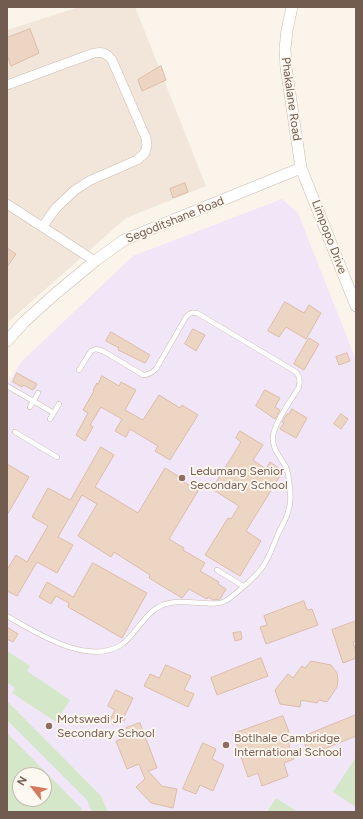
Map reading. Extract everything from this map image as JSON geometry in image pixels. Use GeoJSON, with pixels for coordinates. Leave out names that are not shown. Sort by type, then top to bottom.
{"type":"FeatureCollection","features":[{"type":"Feature","properties":{"kind":"street","name":"Phakalane Road"},"geometry":{"type":"LineString","coordinates":[[292,7],[285,49],[286,67],[301,168]]}},
{"type":"Feature","properties":{"kind":"street"},"geometry":{"type":"LineString","coordinates":[[7,85],[91,54],[99,52],[107,54],[112,60],[146,138],[147,145],[145,153],[136,160],[89,180],[75,190],[56,208],[43,226]]}},
{"type":"Feature","properties":{"kind":"street","name":"Segoditshane Road"},"geometry":{"type":"LineString","coordinates":[[7,341],[29,318],[95,261],[124,240],[192,214],[301,168]]}},
{"type":"Feature","properties":{"kind":"street","name":"Limpopo Drive"},"geometry":{"type":"LineString","coordinates":[[301,168],[356,306]]}},
{"type":"Feature","properties":{"kind":"street"},"geometry":{"type":"LineString","coordinates":[[7,204],[95,261]]}},
{"type":"Feature","properties":{"kind":"lane"},"geometry":{"type":"LineString","coordinates":[[7,616],[72,648],[89,652],[99,652],[112,649],[123,644],[150,612],[163,605],[174,602],[223,602],[260,570],[288,512],[291,497],[287,469],[275,448],[273,437],[276,425],[299,387],[299,376],[291,369],[197,313],[191,313],[186,317],[156,369],[152,373],[143,375],[96,348],[90,351],[79,370]]}},
{"type":"Feature","properties":{"kind":"lane"},"geometry":{"type":"LineString","coordinates":[[7,386],[54,412]]}},
{"type":"Feature","properties":{"kind":"lane"},"geometry":{"type":"LineString","coordinates":[[30,407],[38,393]]}},
{"type":"Feature","properties":{"kind":"lane"},"geometry":{"type":"LineString","coordinates":[[50,419],[59,404]]}},
{"type":"Feature","properties":{"kind":"lane"},"geometry":{"type":"LineString","coordinates":[[15,432],[57,457]]}},
{"type":"Feature","properties":{"kind":"lane"},"geometry":{"type":"LineString","coordinates":[[217,570],[243,586]]}},
{"type":"Feature","properties":{"kind":"shaded area"},"geometry":{"type":"Polygon","coordinates":[[[79,7],[135,7],[206,186],[126,218],[7,323],[7,30],[79,7]]]}},
{"type":"Feature","properties":{"kind":"shaded area","name":"Ledumang Senior Secondary School"},"geometry":{"type":"Polygon","coordinates":[[[282,199],[298,213],[356,360],[356,812],[7,812],[7,386],[21,362],[133,256],[282,199]]]}},
{"type":"Feature","properties":{"kind":"green space"},"geometry":{"type":"Polygon","coordinates":[[[7,651],[30,666],[27,671],[70,700],[56,722],[12,693],[15,688],[7,682],[7,651]]]}},
{"type":"Feature","properties":{"kind":"green space"},"geometry":{"type":"Polygon","coordinates":[[[7,701],[101,796],[108,812],[92,812],[87,800],[7,720],[7,701]]]}},
{"type":"Feature","properties":{"kind":"green space"},"geometry":{"type":"Polygon","coordinates":[[[7,733],[41,767],[12,767],[12,807],[52,807],[52,779],[82,809],[80,812],[7,812],[7,733]]]}},
{"type":"Feature","properties":{"kind":"green space"},"geometry":{"type":"Polygon","coordinates":[[[356,757],[356,807],[333,792],[356,757]]]}},
{"type":"Feature","properties":{"kind":"green space"},"geometry":{"type":"Polygon","coordinates":[[[276,798],[298,812],[267,812],[276,798]]]}},
{"type":"Feature","properties":{"kind":"building"},"geometry":{"type":"Polygon","coordinates":[[[30,29],[39,53],[11,66],[7,55],[7,38],[30,29]]]}},
{"type":"Feature","properties":{"kind":"building"},"geometry":{"type":"Polygon","coordinates":[[[161,66],[166,80],[142,91],[138,80],[161,66]]]}},
{"type":"Feature","properties":{"kind":"building"},"geometry":{"type":"Polygon","coordinates":[[[185,183],[188,192],[173,198],[170,189],[185,183]]]}},
{"type":"Feature","properties":{"kind":"building"},"geometry":{"type":"Polygon","coordinates":[[[7,248],[16,254],[7,267],[7,248]]]}},
{"type":"Feature","properties":{"kind":"building"},"geometry":{"type":"Polygon","coordinates":[[[285,302],[304,313],[309,305],[321,313],[306,339],[286,327],[279,337],[268,331],[285,302]]]}},
{"type":"Feature","properties":{"kind":"building"},"geometry":{"type":"Polygon","coordinates":[[[193,329],[205,335],[196,351],[185,344],[193,329]]]}},
{"type":"Feature","properties":{"kind":"building"},"geometry":{"type":"Polygon","coordinates":[[[111,332],[150,355],[145,363],[118,350],[119,348],[106,341],[111,332]]]}},
{"type":"Feature","properties":{"kind":"building"},"geometry":{"type":"Polygon","coordinates":[[[309,338],[319,344],[304,370],[294,364],[309,338]]]}},
{"type":"Feature","properties":{"kind":"building"},"geometry":{"type":"Polygon","coordinates":[[[347,353],[350,361],[339,365],[336,357],[347,353]]]}},
{"type":"Feature","properties":{"kind":"building"},"geometry":{"type":"Polygon","coordinates":[[[17,373],[37,384],[33,390],[23,385],[22,387],[13,382],[17,373]]]}},
{"type":"Feature","properties":{"kind":"building"},"geometry":{"type":"Polygon","coordinates":[[[102,376],[119,386],[121,382],[136,390],[125,410],[143,420],[159,395],[180,408],[182,405],[198,415],[170,460],[155,451],[158,446],[130,429],[126,437],[115,431],[122,419],[101,407],[90,425],[93,427],[85,441],[76,435],[88,413],[83,410],[102,376]]]}},
{"type":"Feature","properties":{"kind":"building"},"geometry":{"type":"Polygon","coordinates":[[[265,390],[280,398],[275,407],[280,410],[275,419],[256,406],[265,390]]]}},
{"type":"Feature","properties":{"kind":"building"},"geometry":{"type":"Polygon","coordinates":[[[292,409],[307,418],[296,438],[280,429],[284,423],[282,422],[292,409]]]}},
{"type":"Feature","properties":{"kind":"building"},"geometry":{"type":"Polygon","coordinates":[[[341,414],[348,419],[341,429],[334,424],[341,414]]]}},
{"type":"Feature","properties":{"kind":"building"},"geometry":{"type":"Polygon","coordinates":[[[240,431],[263,445],[253,460],[266,469],[270,462],[283,471],[246,531],[261,541],[240,576],[205,555],[228,518],[231,519],[239,506],[212,489],[241,442],[236,438],[240,431]]]}},
{"type":"Feature","properties":{"kind":"building"},"geometry":{"type":"Polygon","coordinates":[[[101,447],[114,455],[95,487],[138,513],[165,468],[178,476],[177,478],[198,491],[169,539],[184,548],[183,550],[205,563],[200,571],[219,582],[218,584],[226,589],[220,599],[213,600],[208,597],[207,599],[189,589],[182,598],[149,578],[150,575],[114,552],[111,557],[78,536],[97,504],[82,495],[58,537],[73,545],[57,573],[37,562],[17,596],[7,591],[7,570],[16,555],[27,562],[48,526],[32,517],[48,488],[70,500],[101,447]]]}},
{"type":"Feature","properties":{"kind":"building"},"geometry":{"type":"Polygon","coordinates":[[[7,464],[29,477],[7,515],[7,464]]]}},
{"type":"Feature","properties":{"kind":"building"},"geometry":{"type":"Polygon","coordinates":[[[93,563],[147,593],[122,638],[68,607],[69,603],[56,596],[51,604],[39,597],[47,582],[73,597],[93,563]]]}},
{"type":"Feature","properties":{"kind":"building"},"geometry":{"type":"Polygon","coordinates":[[[304,601],[307,610],[312,609],[318,625],[266,644],[260,627],[267,625],[264,616],[304,601]]]}},
{"type":"Feature","properties":{"kind":"building"},"geometry":{"type":"Polygon","coordinates":[[[356,621],[356,641],[353,642],[356,658],[343,663],[332,630],[356,621]]]}},
{"type":"Feature","properties":{"kind":"building"},"geometry":{"type":"Polygon","coordinates":[[[7,627],[18,634],[13,642],[7,639],[7,627]]]}},
{"type":"Feature","properties":{"kind":"building"},"geometry":{"type":"Polygon","coordinates":[[[241,632],[242,639],[235,641],[233,633],[241,632]]]}},
{"type":"Feature","properties":{"kind":"building"},"geometry":{"type":"Polygon","coordinates":[[[261,658],[268,676],[217,695],[211,678],[261,658]]]}},
{"type":"Feature","properties":{"kind":"building"},"geometry":{"type":"Polygon","coordinates":[[[311,661],[331,665],[337,673],[337,687],[327,702],[319,700],[317,703],[301,700],[300,707],[280,704],[275,690],[288,674],[293,678],[302,666],[305,668],[311,661]]]}},
{"type":"Feature","properties":{"kind":"building"},"geometry":{"type":"Polygon","coordinates":[[[166,665],[191,676],[184,690],[194,694],[188,707],[144,686],[150,674],[159,678],[166,665]]]}},
{"type":"Feature","properties":{"kind":"building"},"geometry":{"type":"Polygon","coordinates":[[[116,690],[133,698],[124,717],[125,720],[113,725],[110,720],[115,710],[108,706],[116,690]]]}},
{"type":"Feature","properties":{"kind":"building"},"geometry":{"type":"Polygon","coordinates":[[[356,715],[356,736],[309,755],[302,737],[356,715]]]}},
{"type":"Feature","properties":{"kind":"building"},"geometry":{"type":"Polygon","coordinates":[[[283,716],[289,732],[285,734],[294,759],[284,763],[288,776],[262,786],[258,773],[248,777],[233,734],[283,716]]]}},
{"type":"Feature","properties":{"kind":"building"},"geometry":{"type":"Polygon","coordinates":[[[140,723],[157,768],[148,771],[162,786],[177,789],[173,808],[151,803],[136,787],[145,779],[139,764],[127,769],[116,741],[129,736],[126,728],[140,723]]]}},
{"type":"Feature","properties":{"kind":"building"},"geometry":{"type":"Polygon","coordinates":[[[203,743],[216,749],[212,759],[224,765],[213,791],[200,785],[196,794],[183,789],[203,743]]]}},
{"type":"Feature","properties":{"kind":"place","name":"Ledumang Senior Secondary School"},"geometry":{"type":"Point","coordinates":[182,478]}},
{"type":"Feature","properties":{"kind":"place","name":"Motswedi Jr Secondary School"},"geometry":{"type":"Point","coordinates":[49,726]}},
{"type":"Feature","properties":{"kind":"place","name":"Botlhale Cambridge International School"},"geometry":{"type":"Point","coordinates":[226,745]}}]}
